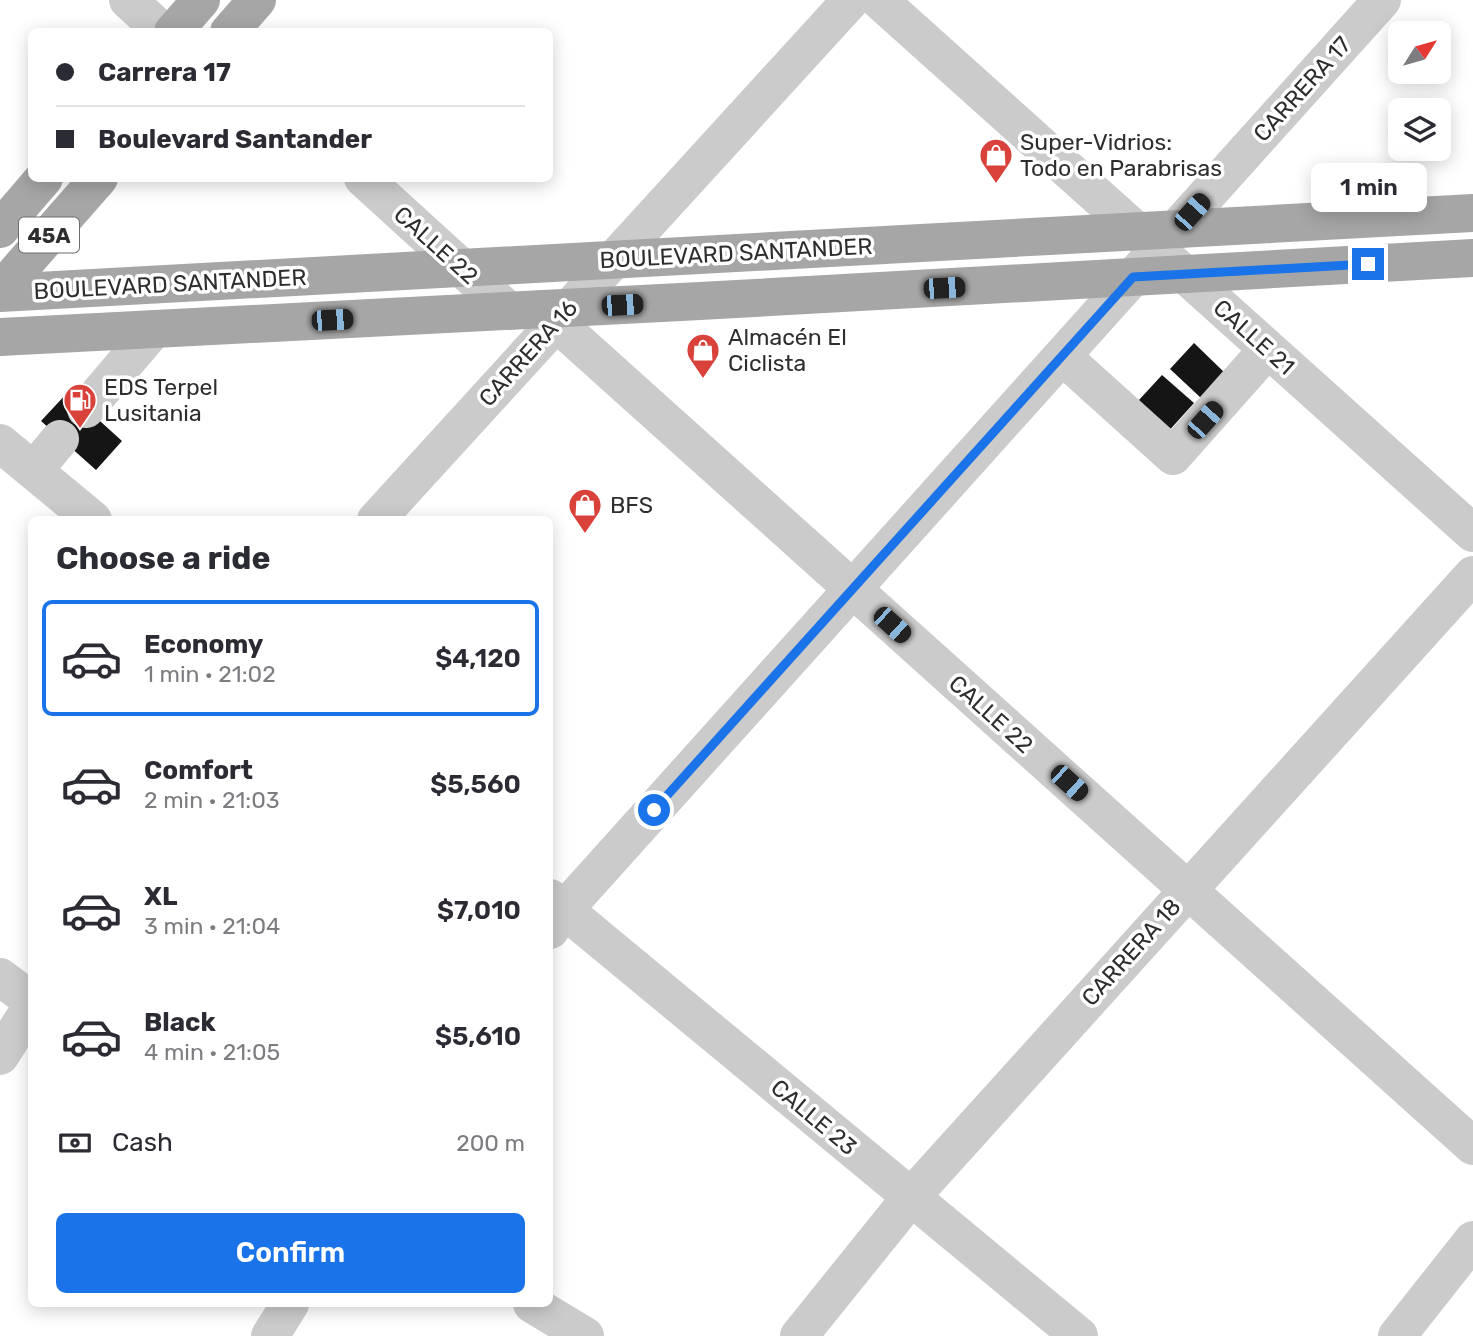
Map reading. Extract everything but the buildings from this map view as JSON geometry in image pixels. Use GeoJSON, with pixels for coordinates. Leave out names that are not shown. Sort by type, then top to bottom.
{"type":"FeatureCollection","features":[{"type":"Feature","properties":{"kind":"main road"},"geometry":{"type":"LineString","coordinates":[[176,28],[201,0]]}},
{"type":"Feature","properties":{"kind":"main road"},"geometry":{"type":"LineString","coordinates":[[232,28],[257,0]]}},
{"type":"Feature","properties":{"kind":"main road","name":"45A"},"geometry":{"type":"LineString","coordinates":[[0,229],[41,182]]}},
{"type":"Feature","properties":{"kind":"main road","name":"45A"},"geometry":{"type":"LineString","coordinates":[[0,292],[96,182]]}},
{"type":"Feature","properties":{"kind":"main road","name":"BOULEVARD SANTANDER"},"geometry":{"type":"LineString","coordinates":[[0,337],[544,313],[1158,252],[1473,213]]}},
{"type":"Feature","properties":{"kind":"main road","name":"BOULEVARD SANTANDER"},"geometry":{"type":"LineString","coordinates":[[0,292],[614,260],[1158,252],[1473,258]]}},
{"type":"Feature","properties":{"kind":"street"},"geometry":{"type":"LineString","coordinates":[[128,0],[159,28]]}},
{"type":"Feature","properties":{"kind":"street","name":"CARRERA 16"},"geometry":{"type":"LineString","coordinates":[[379,516],[544,313],[614,260],[850,0]]}},
{"type":"Feature","properties":{"kind":"street","name":"CALLE 21"},"geometry":{"type":"LineString","coordinates":[[879,0],[1473,533]]}},
{"type":"Feature","properties":{"kind":"street","name":"CARRERA 17"},"geometry":{"type":"LineString","coordinates":[[554,913],[853,589],[1382,0]]}},
{"type":"Feature","properties":{"kind":"street","name":"CALLE 22"},"geometry":{"type":"LineString","coordinates":[[367,182],[461,268],[544,313],[1473,1146]]}},
{"type":"Feature","properties":{"kind":"street"},"geometry":{"type":"LineString","coordinates":[[86,409],[154,329]]}},
{"type":"Feature","properties":{"kind":"street"},"geometry":{"type":"LineString","coordinates":[[1062,356],[1173,456],[1268,349]]}},
{"type":"Feature","properties":{"kind":"street"},"geometry":{"type":"LineString","coordinates":[[34,470],[60,439]]}},
{"type":"Feature","properties":{"kind":"street"},"geometry":{"type":"LineString","coordinates":[[0,443],[88,516]]}},
{"type":"Feature","properties":{"kind":"street","name":"CARRERA 18"},"geometry":{"type":"LineString","coordinates":[[799,1336],[911,1197],[1473,575]]}},
{"type":"Feature","properties":{"kind":"street","name":"CALLE 23"},"geometry":{"type":"LineString","coordinates":[[554,913],[911,1197],[1079,1336]]}},
{"type":"Feature","properties":{"kind":"street"},"geometry":{"type":"LineString","coordinates":[[0,976],[28,1000]]}},
{"type":"Feature","properties":{"kind":"street"},"geometry":{"type":"LineString","coordinates":[[0,1056],[28,1010]]}},
{"type":"Feature","properties":{"kind":"street"},"geometry":{"type":"LineString","coordinates":[[1397,1336],[1473,1240]]}},
{"type":"Feature","properties":{"kind":"street"},"geometry":{"type":"LineString","coordinates":[[270,1336],[288,1307]]}},
{"type":"Feature","properties":{"kind":"street"},"geometry":{"type":"LineString","coordinates":[[536,1317],[585,1336]]}},
{"type":"Feature","properties":{"kind":"place","name":"Super-Vidrios: Todo en Parabrisas"},"geometry":{"type":"Point","coordinates":[996,185]}},
{"type":"Feature","properties":{"kind":"place","name":"Almacén El Ciclista"},"geometry":{"type":"Point","coordinates":[703,380]}},
{"type":"Feature","properties":{"kind":"place","name":"EDS Terpel Lusitania"},"geometry":{"type":"Point","coordinates":[80,430]}},
{"type":"Feature","properties":{"kind":"place","name":"BFS"},"geometry":{"type":"Point","coordinates":[585,535]}},
{"type":"Feature","properties":{"kind":"route"},"geometry":{"type":"LineString","coordinates":[[654,810],[1133,277],[1368,264]]}}]}
